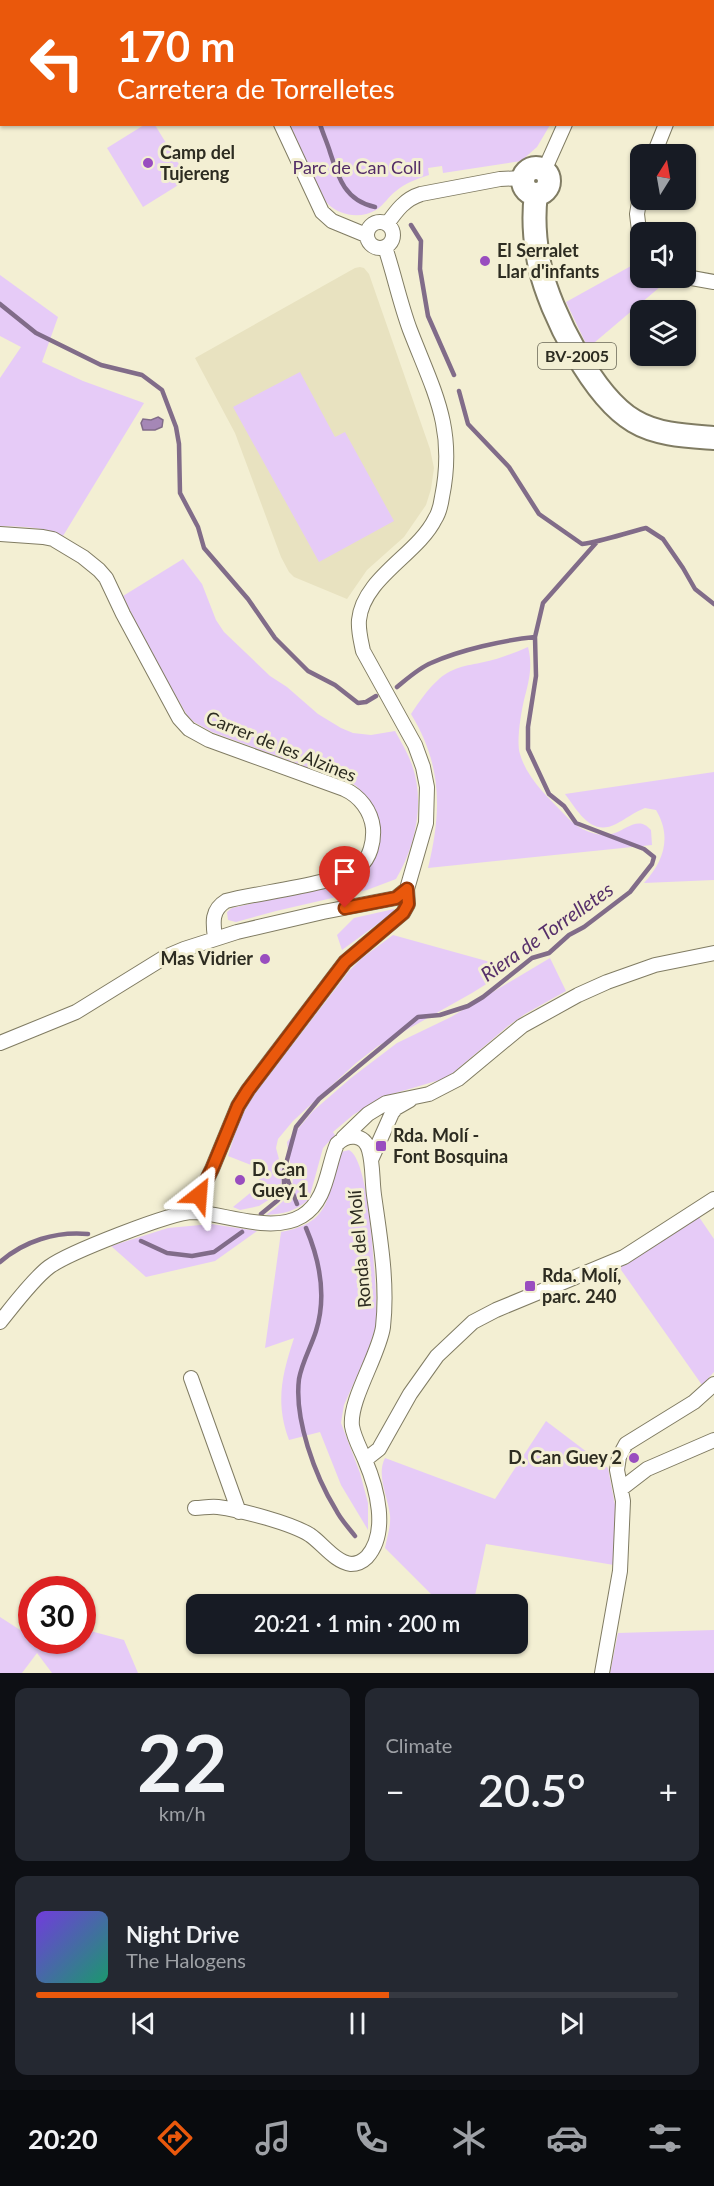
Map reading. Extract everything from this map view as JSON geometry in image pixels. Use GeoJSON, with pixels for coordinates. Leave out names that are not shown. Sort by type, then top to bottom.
{"type":"FeatureCollection","features":[{"type":"Feature","properties":{"kind":"main road","name":"BV-2005"},"geometry":{"type":"LineString","coordinates":[[535,181],[537,246],[545,285],[578,356],[603,393],[616,408],[635,423],[663,432],[714,438]]}},
{"type":"Feature","properties":{"kind":"street"},"geometry":{"type":"LineString","coordinates":[[282,126],[322,212],[332,221],[366,234],[372,246],[385,247]]}},
{"type":"Feature","properties":{"kind":"street","name":"BV-2005"},"geometry":{"type":"LineString","coordinates":[[535,181],[564,126]]}},
{"type":"Feature","properties":{"kind":"street"},"geometry":{"type":"LineString","coordinates":[[658,144],[665,126]]}},
{"type":"Feature","properties":{"kind":"street"},"geometry":{"type":"LineString","coordinates":[[387,224],[400,206],[411,197],[481,182],[535,181]]}},
{"type":"Feature","properties":{"kind":"street"},"geometry":{"type":"LineString","coordinates":[[366,234],[375,222],[387,224],[392,230],[393,238],[385,247]]}},
{"type":"Feature","properties":{"kind":"street"},"geometry":{"type":"LineString","coordinates":[[191,1212],[238,1106],[248,1090],[345,962],[403,913],[408,904],[407,889],[426,823],[428,787],[423,767],[415,745],[363,651],[359,619],[368,594],[435,520],[446,472],[447,438],[439,402],[399,300],[385,247]]}},
{"type":"Feature","properties":{"kind":"street"},"geometry":{"type":"LineString","coordinates":[[696,279],[714,282]]}},
{"type":"Feature","properties":{"kind":"street","name":"Carrer de les Alzines"},"geometry":{"type":"LineString","coordinates":[[0,534],[53,539],[83,557],[99,570],[106,578],[179,718],[189,729],[209,740],[344,789],[355,794],[365,806],[373,828],[373,840],[366,860],[359,867],[329,879],[226,901],[220,905],[213,916],[215,938]]}},
{"type":"Feature","properties":{"kind":"street"},"geometry":{"type":"LineString","coordinates":[[0,1043],[66,1017],[165,957],[215,938],[323,912],[396,898],[407,889]]}},
{"type":"Feature","properties":{"kind":"street"},"geometry":{"type":"LineString","coordinates":[[371,1160],[396,1108],[414,1097],[429,1094],[459,1078],[522,1026],[607,982],[656,965],[714,953]]}},
{"type":"Feature","properties":{"kind":"street","name":"Ronda del Molí"},"geometry":{"type":"LineString","coordinates":[[0,1322],[46,1269],[59,1260],[127,1232],[191,1212],[256,1222],[285,1221],[301,1216],[318,1202],[337,1144],[368,1114],[386,1103],[414,1097]]}},
{"type":"Feature","properties":{"kind":"street"},"geometry":{"type":"LineString","coordinates":[[343,1138],[352,1136],[368,1145],[371,1160]]}},
{"type":"Feature","properties":{"kind":"street","name":"Ronda del Molí"},"geometry":{"type":"LineString","coordinates":[[238,1512],[298,1529],[346,1563],[353,1564],[363,1561],[375,1543],[379,1521],[376,1493],[354,1436],[352,1416],[382,1330],[384,1307],[381,1240],[373,1191],[371,1160]]}},
{"type":"Feature","properties":{"kind":"street"},"geometry":{"type":"LineString","coordinates":[[365,1460],[379,1449],[410,1394],[437,1356],[473,1322],[515,1301],[624,1257],[714,1199]]}},
{"type":"Feature","properties":{"kind":"street"},"geometry":{"type":"LineString","coordinates":[[191,1378],[238,1512]]}},
{"type":"Feature","properties":{"kind":"street"},"geometry":{"type":"LineString","coordinates":[[602,1673],[620,1571],[623,1501],[617,1463],[622,1449],[626,1444],[694,1402],[714,1384]]}},
{"type":"Feature","properties":{"kind":"street"},"geometry":{"type":"LineString","coordinates":[[621,1489],[647,1469],[714,1440]]}},
{"type":"Feature","properties":{"kind":"street"},"geometry":{"type":"LineString","coordinates":[[195,1508],[216,1507],[238,1512]]}},
{"type":"Feature","properties":{"kind":"shaded area"},"geometry":{"type":"Polygon","coordinates":[[[360,267],[369,274],[430,449],[434,468],[426,505],[404,537],[367,570],[347,599],[294,577],[289,572],[281,557],[235,433],[195,358],[360,267]]]}},
{"type":"Feature","properties":{"kind":"shaded area"},"geometry":{"type":"Polygon","coordinates":[[[158,417],[163,420],[162,427],[155,430],[143,430],[141,423],[143,419],[151,420],[158,417]]]}},
{"type":"Feature","properties":{"kind":"green space","name":"Camp del Tujereng"},"geometry":{"type":"Polygon","coordinates":[[[142,126],[156,126],[188,179],[143,207],[107,148],[142,126]]]}},
{"type":"Feature","properties":{"kind":"green space","name":"Parc de Can Coll"},"geometry":{"type":"Polygon","coordinates":[[[290,126],[549,126],[537,147],[521,161],[443,173],[442,166],[428,168],[429,175],[403,186],[376,210],[364,215],[345,214],[333,208],[323,198],[290,126]]]}},
{"type":"Feature","properties":{"kind":"green space"},"geometry":{"type":"Polygon","coordinates":[[[630,267],[630,288],[659,288],[645,300],[630,300],[630,312],[588,348],[566,302],[630,267]]]}},
{"type":"Feature","properties":{"kind":"green space"},"geometry":{"type":"Polygon","coordinates":[[[0,275],[58,317],[42,362],[83,381],[144,403],[63,536],[40,529],[0,526],[0,378],[21,347],[0,336],[0,275]]]}},
{"type":"Feature","properties":{"kind":"green space"},"geometry":{"type":"Polygon","coordinates":[[[300,372],[335,437],[345,432],[394,521],[319,562],[233,407],[300,372]]]}},
{"type":"Feature","properties":{"kind":"green space"},"geometry":{"type":"Polygon","coordinates":[[[183,559],[202,584],[216,620],[224,632],[270,676],[287,687],[318,714],[341,728],[353,733],[371,735],[395,731],[412,765],[418,793],[413,838],[396,879],[367,890],[236,922],[228,920],[227,912],[232,908],[349,881],[363,873],[373,862],[380,836],[373,809],[355,785],[212,732],[194,722],[187,715],[151,653],[123,596],[183,559]]]}},
{"type":"Feature","properties":{"kind":"green space"},"geometry":{"type":"Polygon","coordinates":[[[528,647],[530,673],[519,727],[519,742],[520,754],[528,772],[539,788],[571,821],[582,829],[595,834],[608,835],[638,823],[651,830],[652,845],[428,868],[436,827],[436,788],[429,751],[411,714],[442,676],[459,668],[501,658],[528,647]]]}},
{"type":"Feature","properties":{"kind":"green space"},"geometry":{"type":"Polygon","coordinates":[[[714,772],[714,880],[644,883],[657,866],[664,848],[664,830],[656,810],[645,808],[616,824],[599,827],[586,820],[565,794],[714,772]]]}},
{"type":"Feature","properties":{"kind":"green space"},"geometry":{"type":"Polygon","coordinates":[[[394,909],[394,912],[342,950],[337,935],[354,918],[394,909]]]}},
{"type":"Feature","properties":{"kind":"green space"},"geometry":{"type":"Polygon","coordinates":[[[393,935],[512,968],[378,1046],[356,1063],[293,1121],[278,1139],[276,1148],[283,1174],[280,1189],[259,1206],[240,1210],[233,1207],[255,1189],[260,1178],[251,1165],[228,1156],[238,1124],[250,1100],[349,971],[362,958],[393,935]]]}},
{"type":"Feature","properties":{"kind":"green space"},"geometry":{"type":"Polygon","coordinates":[[[550,958],[566,991],[508,1026],[443,1079],[382,1097],[353,1115],[333,1132],[335,1135],[323,1148],[309,1199],[289,1211],[266,1215],[286,1198],[291,1190],[293,1183],[287,1142],[313,1111],[397,1043],[451,1017],[550,958]]]}},
{"type":"Feature","properties":{"kind":"green space"},"geometry":{"type":"Polygon","coordinates":[[[349,1150],[356,1159],[367,1199],[377,1312],[376,1325],[368,1351],[344,1405],[341,1423],[360,1473],[368,1503],[368,1530],[341,1485],[320,1432],[289,1440],[281,1401],[283,1377],[294,1338],[265,1348],[281,1232],[299,1227],[320,1213],[326,1204],[341,1152],[349,1150]]]}},
{"type":"Feature","properties":{"kind":"green space"},"geometry":{"type":"Polygon","coordinates":[[[699,1217],[714,1239],[714,1372],[702,1385],[619,1267],[699,1217]]]}},
{"type":"Feature","properties":{"kind":"green space"},"geometry":{"type":"Polygon","coordinates":[[[211,1224],[257,1231],[215,1261],[146,1277],[111,1246],[168,1228],[211,1224]]]}},
{"type":"Feature","properties":{"kind":"green space"},"geometry":{"type":"Polygon","coordinates":[[[546,1421],[608,1468],[615,1505],[614,1565],[486,1544],[475,1594],[431,1594],[385,1548],[390,1519],[382,1479],[385,1458],[495,1499],[546,1421]]]}},
{"type":"Feature","properties":{"kind":"green space"},"geometry":{"type":"Polygon","coordinates":[[[0,1617],[18,1629],[18,1654],[36,1654],[22,1673],[0,1673],[0,1617]]]}},
{"type":"Feature","properties":{"kind":"green space"},"geometry":{"type":"Polygon","coordinates":[[[714,1630],[714,1673],[610,1673],[618,1633],[714,1630]]]}},
{"type":"Feature","properties":{"kind":"green space"},"geometry":{"type":"Polygon","coordinates":[[[96,1632],[124,1640],[138,1673],[52,1673],[38,1654],[96,1654],[96,1632]]]}},
{"type":"Feature","properties":{"kind":"waterway"},"geometry":{"type":"LineString","coordinates":[[321,126],[344,187],[356,199],[375,207]]}},
{"type":"Feature","properties":{"kind":"waterway"},"geometry":{"type":"LineString","coordinates":[[411,225],[421,241],[420,269],[428,316],[454,375]]}},
{"type":"Feature","properties":{"kind":"waterway"},"geometry":{"type":"LineString","coordinates":[[0,304],[36,333],[101,365],[142,375],[162,390],[176,427],[179,444],[180,493],[198,527],[204,548],[248,599],[275,638],[308,671],[335,685],[358,703],[366,702],[376,696]]}},
{"type":"Feature","properties":{"kind":"waterway"},"geometry":{"type":"LineString","coordinates":[[459,391],[468,424],[509,467],[539,514],[582,544],[646,528],[663,539],[695,589],[714,604]]}},
{"type":"Feature","properties":{"kind":"waterway"},"geometry":{"type":"LineString","coordinates":[[397,687],[422,668],[443,658],[482,646],[535,637],[543,603],[596,543]]}},
{"type":"Feature","properties":{"kind":"waterway","name":"Riera de Torrelletes"},"geometry":{"type":"LineString","coordinates":[[261,1214],[278,1200],[284,1189],[284,1171],[296,1127],[319,1099],[418,1017],[440,1015],[468,1006],[532,958],[549,953],[569,935],[584,927],[630,892],[652,864],[654,857],[644,849],[576,823],[564,806],[549,794],[528,749],[528,727],[536,676],[535,637]]}},
{"type":"Feature","properties":{"kind":"waterway"},"geometry":{"type":"LineString","coordinates":[[285,1173],[297,1204]]}},
{"type":"Feature","properties":{"kind":"waterway"},"geometry":{"type":"LineString","coordinates":[[306,1228],[318,1266],[321,1305],[316,1331],[299,1379],[300,1412],[308,1447],[321,1481],[338,1514],[355,1536]]}},
{"type":"Feature","properties":{"kind":"waterway","name":"Riera de Torrelletes"},"geometry":{"type":"LineString","coordinates":[[141,1241],[167,1253],[192,1256],[214,1252],[242,1232]]}},
{"type":"Feature","properties":{"kind":"waterway"},"geometry":{"type":"LineString","coordinates":[[0,1262],[19,1248],[41,1239],[64,1234],[88,1234]]}},
{"type":"Feature","properties":{"kind":"place","name":"Camp del Tujereng"},"geometry":{"type":"Point","coordinates":[148,163]}},
{"type":"Feature","properties":{"kind":"place","name":"El Serralet Llar d'infants"},"geometry":{"type":"Point","coordinates":[485,261]}},
{"type":"Feature","properties":{"kind":"place","name":"Mas Vidrier"},"geometry":{"type":"Point","coordinates":[265,959]}},
{"type":"Feature","properties":{"kind":"place","name":"Rda. Molí - Font Bosquina"},"geometry":{"type":"Point","coordinates":[381,1146]}},
{"type":"Feature","properties":{"kind":"place","name":"D. Can Guey 1"},"geometry":{"type":"Point","coordinates":[240,1180]}},
{"type":"Feature","properties":{"kind":"place","name":"Rda. Molí, parc. 240"},"geometry":{"type":"Point","coordinates":[530,1286]}},
{"type":"Feature","properties":{"kind":"place","name":"D. Can Guey 2"},"geometry":{"type":"Point","coordinates":[634,1458]}},
{"type":"Feature","properties":{"kind":"route"},"geometry":{"type":"LineString","coordinates":[[199,1195],[238,1106],[248,1090],[345,962],[403,913],[409,897],[407,889],[396,898],[345,908]]}}]}
